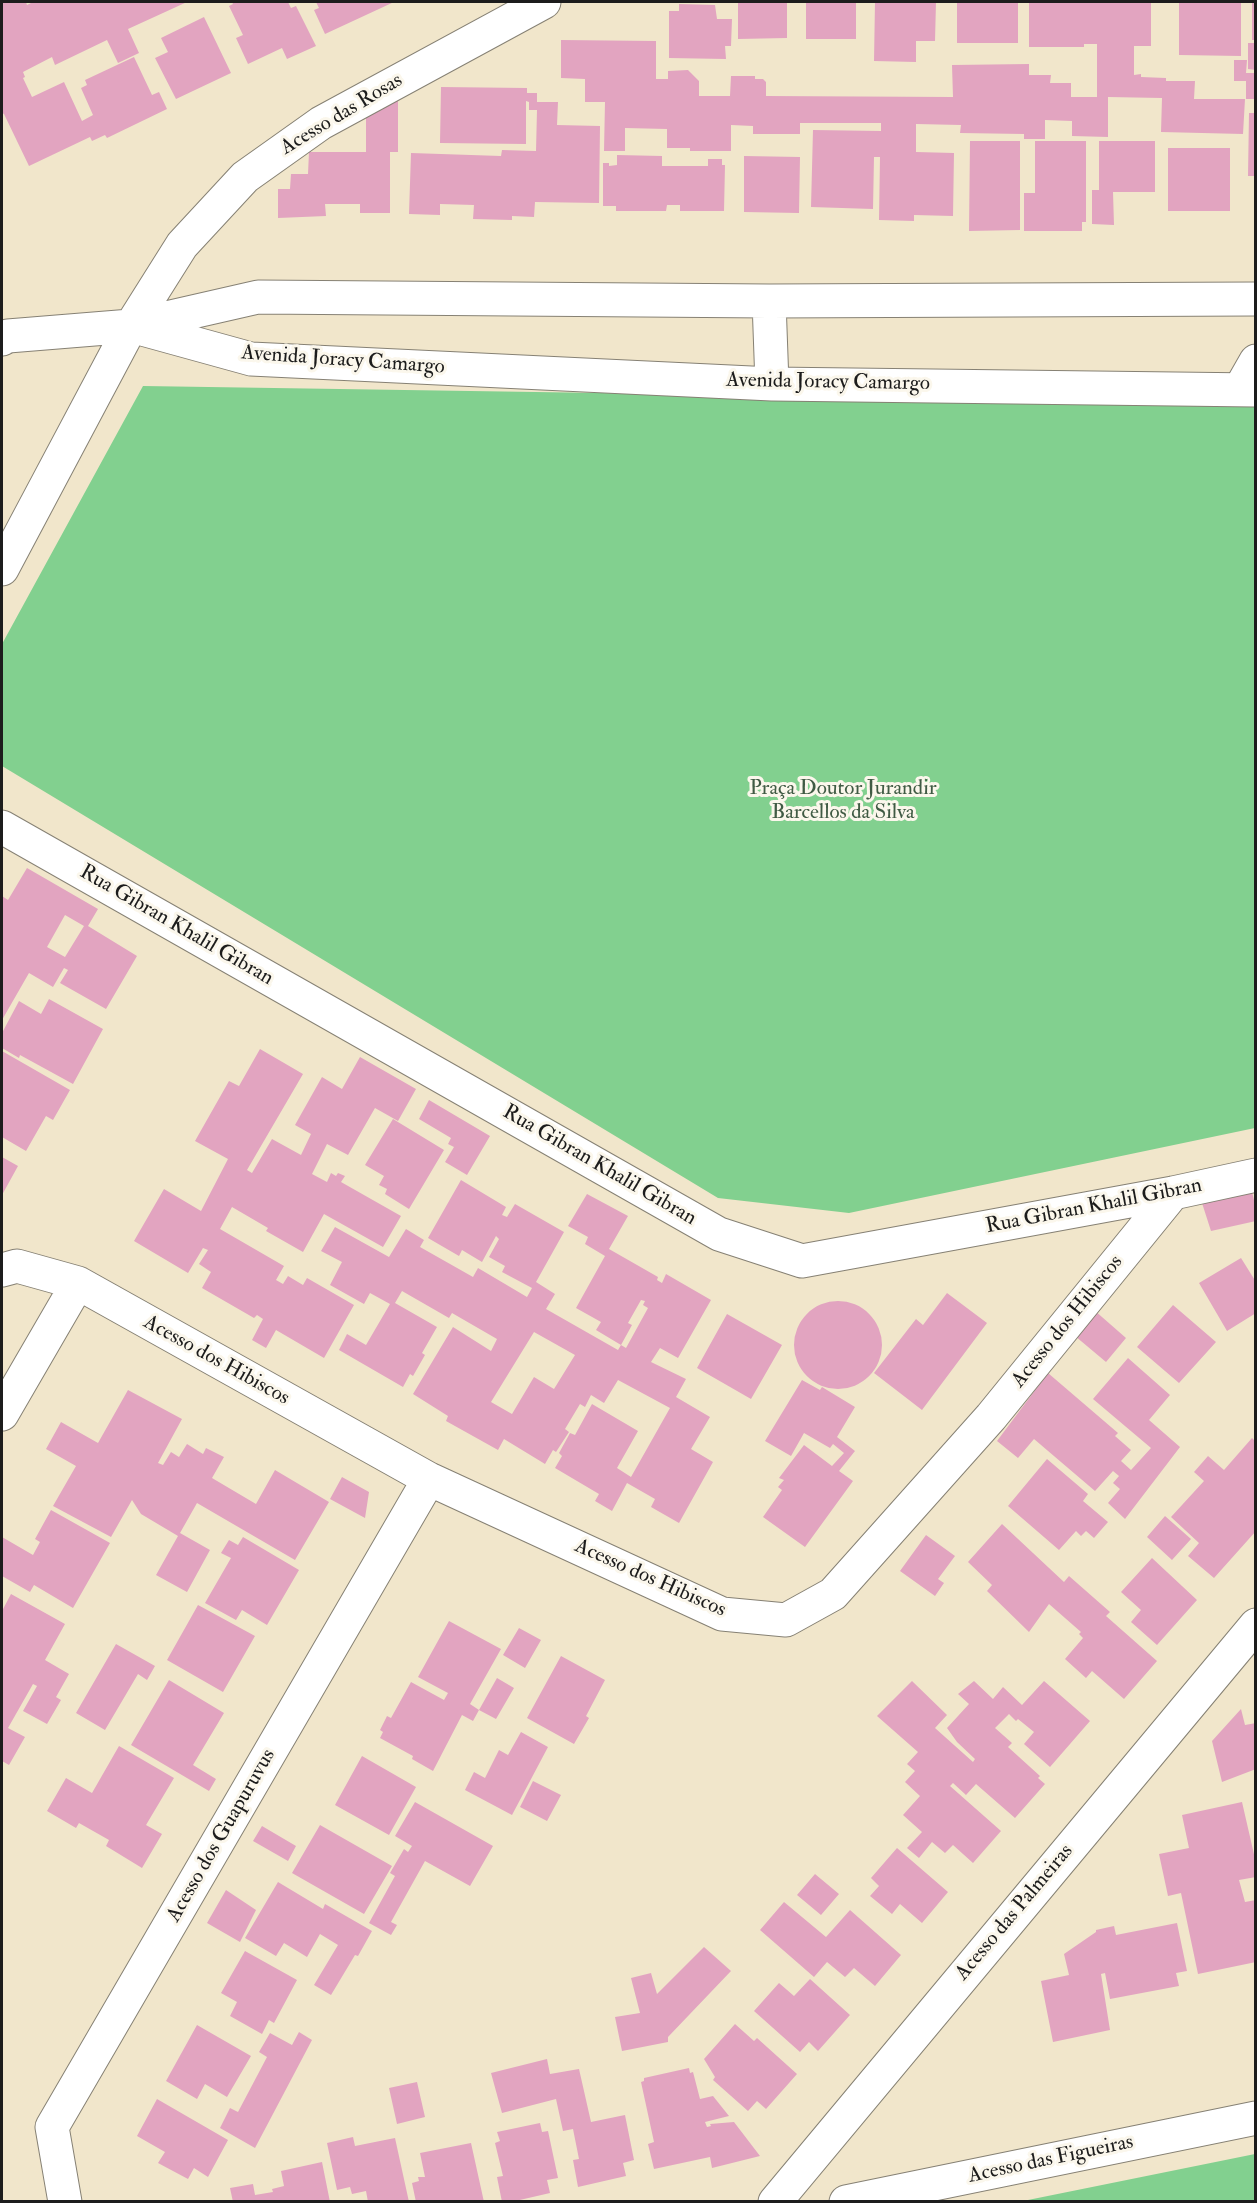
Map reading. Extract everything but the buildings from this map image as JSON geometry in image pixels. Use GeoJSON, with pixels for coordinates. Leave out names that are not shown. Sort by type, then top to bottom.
{"type":"FeatureCollection","features":[{"type":"Feature","properties":{"kind":"street","name":"Acesso das Rosas"},"geometry":{"type":"LineString","coordinates":[[2,569],[130,326],[182,245],[245,177],[321,123],[544,2]]}},
{"type":"Feature","properties":{"kind":"street"},"geometry":{"type":"LineString","coordinates":[[4,334],[130,326],[258,297],[769,301],[1256,299]]}},
{"type":"Feature","properties":{"kind":"street"},"geometry":{"type":"LineString","coordinates":[[769,301],[772,384]]}},
{"type":"Feature","properties":{"kind":"street","name":"Avenida Joracy Camargo"},"geometry":{"type":"LineString","coordinates":[[130,326],[251,359],[772,384],[1248,390]]}},
{"type":"Feature","properties":{"kind":"street"},"geometry":{"type":"LineString","coordinates":[[1248,390],[1256,361]]}},
{"type":"Feature","properties":{"kind":"street","name":"Rua Gibran Khalil Gibran"},"geometry":{"type":"LineString","coordinates":[[2,826],[719,1234],[802,1261],[1173,1193],[1256,1175]]}},
{"type":"Feature","properties":{"kind":"street","name":"Acesso dos Hibiscos"},"geometry":{"type":"LineString","coordinates":[[2,1270],[17,1266],[78,1283],[429,1479],[722,1614],[786,1620],[833,1594],[991,1418],[1173,1193]]}},
{"type":"Feature","properties":{"kind":"street"},"geometry":{"type":"LineString","coordinates":[[2,1414],[78,1283]]}},
{"type":"Feature","properties":{"kind":"street","name":"Acesso dos Guapuruvus"},"geometry":{"type":"LineString","coordinates":[[65,2202],[52,2127],[429,1479]]}},
{"type":"Feature","properties":{"kind":"street","name":"Acesso das Palmeiras"},"geometry":{"type":"LineString","coordinates":[[776,2202],[1256,1625]]}},
{"type":"Feature","properties":{"kind":"street","name":"Acesso das Figueiras"},"geometry":{"type":"LineString","coordinates":[[846,2202],[1256,2118]]}},
{"type":"Feature","properties":{"kind":"green space","name":"Praça Doutor Jurandir Barcellos da Silva"},"geometry":{"type":"Polygon","coordinates":[[[143,386],[1255,403],[1255,1128],[849,1213],[718,1198],[2,766],[2,644],[143,386]]]}},
{"type":"Feature","properties":{"kind":"green space"},"geometry":{"type":"Polygon","coordinates":[[[1255,2154],[1255,2201],[1023,2201],[1255,2154]]]}}]}
